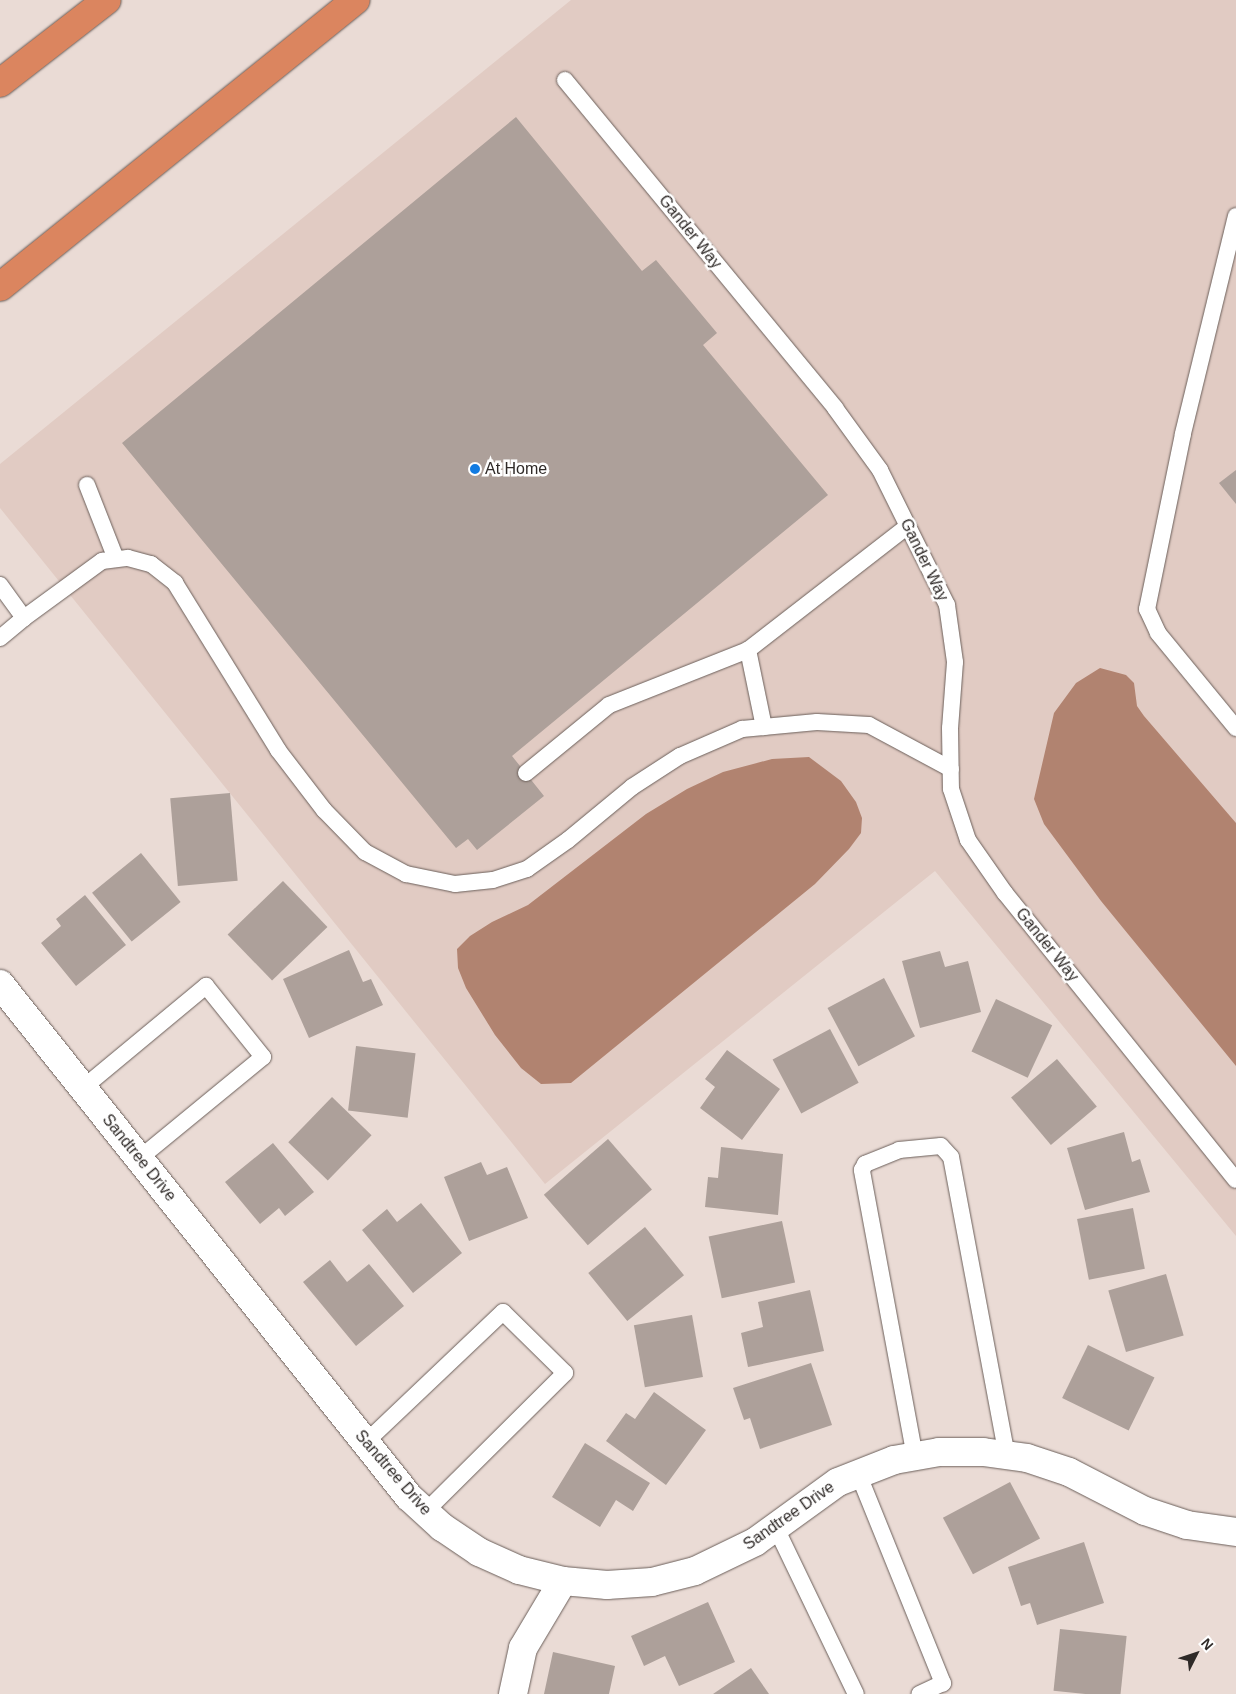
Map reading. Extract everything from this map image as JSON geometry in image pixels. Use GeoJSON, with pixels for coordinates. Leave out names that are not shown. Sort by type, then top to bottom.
{"type":"FeatureCollection","features":[{"type":"Feature","properties":{"kind":"highway"},"geometry":{"type":"LineString","coordinates":[[0,83],[107,0]]}},
{"type":"Feature","properties":{"kind":"highway"},"geometry":{"type":"LineString","coordinates":[[0,287],[356,0]]}},
{"type":"Feature","properties":{"kind":"street","name":"Sandtree Drive"},"geometry":{"type":"LineString","coordinates":[[0,984],[366,1442],[425,1512],[442,1527],[479,1552],[519,1570],[563,1582],[607,1585],[652,1582],[695,1571],[736,1553],[776,1528],[818,1494],[858,1473],[939,1452],[1007,1455],[1069,1472],[1154,1514],[1187,1525],[1236,1532]]}},
{"type":"Feature","properties":{"kind":"street"},"geometry":{"type":"LineString","coordinates":[[513,1694],[523,1648],[563,1582]]}},
{"type":"Feature","properties":{"kind":"lane","name":"Gander Way"},"geometry":{"type":"LineString","coordinates":[[565,80],[836,408],[880,470],[946,605],[955,662],[951,789],[968,840],[1005,893],[1236,1180]]}},
{"type":"Feature","properties":{"kind":"lane"},"geometry":{"type":"LineString","coordinates":[[1236,216],[1183,434],[1147,609],[1158,633],[1236,728]]}},
{"type":"Feature","properties":{"kind":"lane"},"geometry":{"type":"LineString","coordinates":[[87,485],[116,560]]}},
{"type":"Feature","properties":{"kind":"lane"},"geometry":{"type":"LineString","coordinates":[[526,773],[609,705],[748,650],[908,526]]}},
{"type":"Feature","properties":{"kind":"lane"},"geometry":{"type":"LineString","coordinates":[[0,638],[24,618],[102,561],[128,558],[152,564],[175,583],[278,750],[324,810],[365,852],[406,874],[455,884],[494,880],[527,868],[568,840],[632,787],[680,756],[742,729],[817,722],[869,725],[951,769]]}},
{"type":"Feature","properties":{"kind":"lane"},"geometry":{"type":"LineString","coordinates":[[0,586],[24,618]]}},
{"type":"Feature","properties":{"kind":"lane"},"geometry":{"type":"LineString","coordinates":[[748,650],[764,727]]}},
{"type":"Feature","properties":{"kind":"lane"},"geometry":{"type":"LineString","coordinates":[[83,1088],[206,986],[263,1057],[139,1159]]}},
{"type":"Feature","properties":{"kind":"lane"},"geometry":{"type":"LineString","coordinates":[[915,1457],[862,1170],[865,1164],[899,1150],[941,1146],[951,1157],[1007,1455]]}},
{"type":"Feature","properties":{"kind":"lane"},"geometry":{"type":"LineString","coordinates":[[366,1442],[503,1312],[565,1373],[425,1512]]}},
{"type":"Feature","properties":{"kind":"lane"},"geometry":{"type":"LineString","coordinates":[[858,1473],[943,1683],[919,1694]]}},
{"type":"Feature","properties":{"kind":"lane"},"geometry":{"type":"LineString","coordinates":[[776,1528],[856,1694]]}},
{"type":"Feature","properties":{"kind":"shaded area"},"geometry":{"type":"Polygon","coordinates":[[[571,0],[1236,0],[1236,1236],[935,871],[545,1184],[0,508],[0,464],[571,0]]]}},
{"type":"Feature","properties":{"kind":"shaded area"},"geometry":{"type":"Polygon","coordinates":[[[1100,668],[1126,675],[1134,683],[1137,706],[1144,716],[1236,823],[1236,1066],[1101,901],[1044,824],[1034,799],[1054,713],[1076,683],[1100,668]]]}},
{"type":"Feature","properties":{"kind":"shaded area"},"geometry":{"type":"Polygon","coordinates":[[[809,757],[841,781],[856,802],[862,818],[861,833],[849,849],[815,884],[571,1083],[541,1084],[521,1068],[495,1035],[466,988],[458,968],[457,949],[470,936],[492,922],[528,905],[646,814],[687,789],[723,772],[772,759],[809,757]]]}},
{"type":"Feature","properties":{"kind":"building","name":"At Home"},"geometry":{"type":"Polygon","coordinates":[[[516,117],[642,271],[656,260],[717,333],[703,345],[828,495],[512,756],[544,796],[477,850],[468,839],[456,848],[122,443],[516,117]]]}},
{"type":"Feature","properties":{"kind":"building"},"geometry":{"type":"Polygon","coordinates":[[[1236,470],[1236,504],[1219,483],[1236,470]]]}},
{"type":"Feature","properties":{"kind":"building"},"geometry":{"type":"Polygon","coordinates":[[[230,793],[238,881],[178,886],[170,798],[230,793]]]}},
{"type":"Feature","properties":{"kind":"building"},"geometry":{"type":"Polygon","coordinates":[[[141,853],[181,902],[132,942],[92,893],[141,853]]]}},
{"type":"Feature","properties":{"kind":"building"},"geometry":{"type":"Polygon","coordinates":[[[283,881],[327,927],[272,981],[228,934],[283,881]]]}},
{"type":"Feature","properties":{"kind":"building"},"geometry":{"type":"Polygon","coordinates":[[[85,895],[126,945],[76,986],[41,943],[61,926],[56,919],[85,895]]]}},
{"type":"Feature","properties":{"kind":"building"},"geometry":{"type":"Polygon","coordinates":[[[349,950],[363,982],[371,979],[383,1005],[309,1038],[283,979],[349,950]]]}},
{"type":"Feature","properties":{"kind":"building"},"geometry":{"type":"Polygon","coordinates":[[[940,951],[945,967],[968,961],[981,1012],[920,1028],[902,961],[940,951]]]}},
{"type":"Feature","properties":{"kind":"building"},"geometry":{"type":"Polygon","coordinates":[[[884,978],[915,1036],[858,1066],[827,1008],[884,978]]]}},
{"type":"Feature","properties":{"kind":"building"},"geometry":{"type":"Polygon","coordinates":[[[996,999],[1052,1025],[1028,1078],[971,1052],[996,999]]]}},
{"type":"Feature","properties":{"kind":"building"},"geometry":{"type":"Polygon","coordinates":[[[830,1029],[859,1083],[801,1113],[773,1060],[830,1029]]]}},
{"type":"Feature","properties":{"kind":"building"},"geometry":{"type":"Polygon","coordinates":[[[356,1046],[416,1053],[408,1118],[348,1111],[356,1046]]]}},
{"type":"Feature","properties":{"kind":"building"},"geometry":{"type":"Polygon","coordinates":[[[727,1050],[780,1089],[742,1140],[700,1108],[715,1087],[705,1079],[727,1050]]]}},
{"type":"Feature","properties":{"kind":"building"},"geometry":{"type":"Polygon","coordinates":[[[1057,1059],[1097,1106],[1051,1145],[1011,1098],[1057,1059]]]}},
{"type":"Feature","properties":{"kind":"building"},"geometry":{"type":"Polygon","coordinates":[[[332,1097],[372,1135],[328,1181],[288,1142],[332,1097]]]}},
{"type":"Feature","properties":{"kind":"building"},"geometry":{"type":"Polygon","coordinates":[[[1124,1132],[1132,1162],[1140,1159],[1150,1192],[1085,1210],[1067,1148],[1124,1132]]]}},
{"type":"Feature","properties":{"kind":"building"},"geometry":{"type":"Polygon","coordinates":[[[608,1139],[652,1190],[588,1245],[544,1195],[608,1139]]]}},
{"type":"Feature","properties":{"kind":"building"},"geometry":{"type":"Polygon","coordinates":[[[273,1143],[314,1192],[285,1216],[279,1208],[260,1224],[225,1182],[273,1143]]]}},
{"type":"Feature","properties":{"kind":"building"},"geometry":{"type":"Polygon","coordinates":[[[721,1147],[783,1154],[778,1215],[705,1207],[708,1177],[718,1178],[721,1147]]]}},
{"type":"Feature","properties":{"kind":"building"},"geometry":{"type":"Polygon","coordinates":[[[481,1162],[487,1175],[507,1167],[528,1218],[469,1241],[444,1177],[481,1162]]]}},
{"type":"Feature","properties":{"kind":"building"},"geometry":{"type":"Polygon","coordinates":[[[421,1203],[462,1253],[413,1293],[362,1230],[387,1209],[397,1222],[421,1203]]]}},
{"type":"Feature","properties":{"kind":"building"},"geometry":{"type":"Polygon","coordinates":[[[1133,1208],[1145,1269],[1089,1280],[1077,1219],[1133,1208]]]}},
{"type":"Feature","properties":{"kind":"building"},"geometry":{"type":"Polygon","coordinates":[[[782,1221],[795,1283],[722,1298],[709,1237],[782,1221]]]}},
{"type":"Feature","properties":{"kind":"building"},"geometry":{"type":"Polygon","coordinates":[[[645,1227],[684,1275],[627,1321],[588,1273],[645,1227]]]}},
{"type":"Feature","properties":{"kind":"building"},"geometry":{"type":"Polygon","coordinates":[[[330,1260],[347,1282],[369,1264],[404,1306],[356,1346],[303,1282],[330,1260]]]}},
{"type":"Feature","properties":{"kind":"building"},"geometry":{"type":"Polygon","coordinates":[[[1166,1274],[1184,1336],[1126,1352],[1108,1291],[1166,1274]]]}},
{"type":"Feature","properties":{"kind":"building"},"geometry":{"type":"Polygon","coordinates":[[[810,1290],[824,1351],[748,1367],[741,1333],[763,1327],[758,1302],[810,1290]]]}},
{"type":"Feature","properties":{"kind":"building"},"geometry":{"type":"Polygon","coordinates":[[[692,1315],[703,1377],[645,1387],[634,1325],[692,1315]]]}},
{"type":"Feature","properties":{"kind":"building"},"geometry":{"type":"Polygon","coordinates":[[[1088,1345],[1155,1377],[1129,1430],[1062,1398],[1088,1345]]]}},
{"type":"Feature","properties":{"kind":"building"},"geometry":{"type":"Polygon","coordinates":[[[811,1363],[832,1425],[760,1449],[750,1418],[744,1420],[733,1388],[811,1363]]]}},
{"type":"Feature","properties":{"kind":"building"},"geometry":{"type":"Polygon","coordinates":[[[654,1392],[706,1430],[666,1485],[606,1441],[626,1413],[635,1419],[654,1392]]]}},
{"type":"Feature","properties":{"kind":"building"},"geometry":{"type":"Polygon","coordinates":[[[585,1443],[650,1483],[633,1511],[616,1500],[600,1527],[552,1497],[585,1443]]]}},
{"type":"Feature","properties":{"kind":"building"},"geometry":{"type":"Polygon","coordinates":[[[1010,1482],[1040,1539],[973,1574],[943,1518],[1010,1482]]]}},
{"type":"Feature","properties":{"kind":"building"},"geometry":{"type":"Polygon","coordinates":[[[1084,1542],[1104,1603],[1037,1625],[1030,1603],[1021,1606],[1008,1567],[1084,1542]]]}},
{"type":"Feature","properties":{"kind":"building"},"geometry":{"type":"Polygon","coordinates":[[[708,1602],[735,1662],[679,1686],[665,1656],[644,1666],[631,1636],[708,1602]]]}},
{"type":"Feature","properties":{"kind":"building"},"geometry":{"type":"Polygon","coordinates":[[[1060,1629],[1127,1636],[1121,1694],[1085,1694],[1054,1691],[1060,1629]]]}},
{"type":"Feature","properties":{"kind":"building"},"geometry":{"type":"Polygon","coordinates":[[[553,1652],[615,1666],[609,1694],[544,1694],[553,1652]]]}},
{"type":"Feature","properties":{"kind":"building"},"geometry":{"type":"Polygon","coordinates":[[[751,1668],[769,1694],[713,1694],[751,1668]]]}},
{"type":"Feature","properties":{"kind":"place","name":"At Home"},"geometry":{"type":"Point","coordinates":[475,469]}}]}
